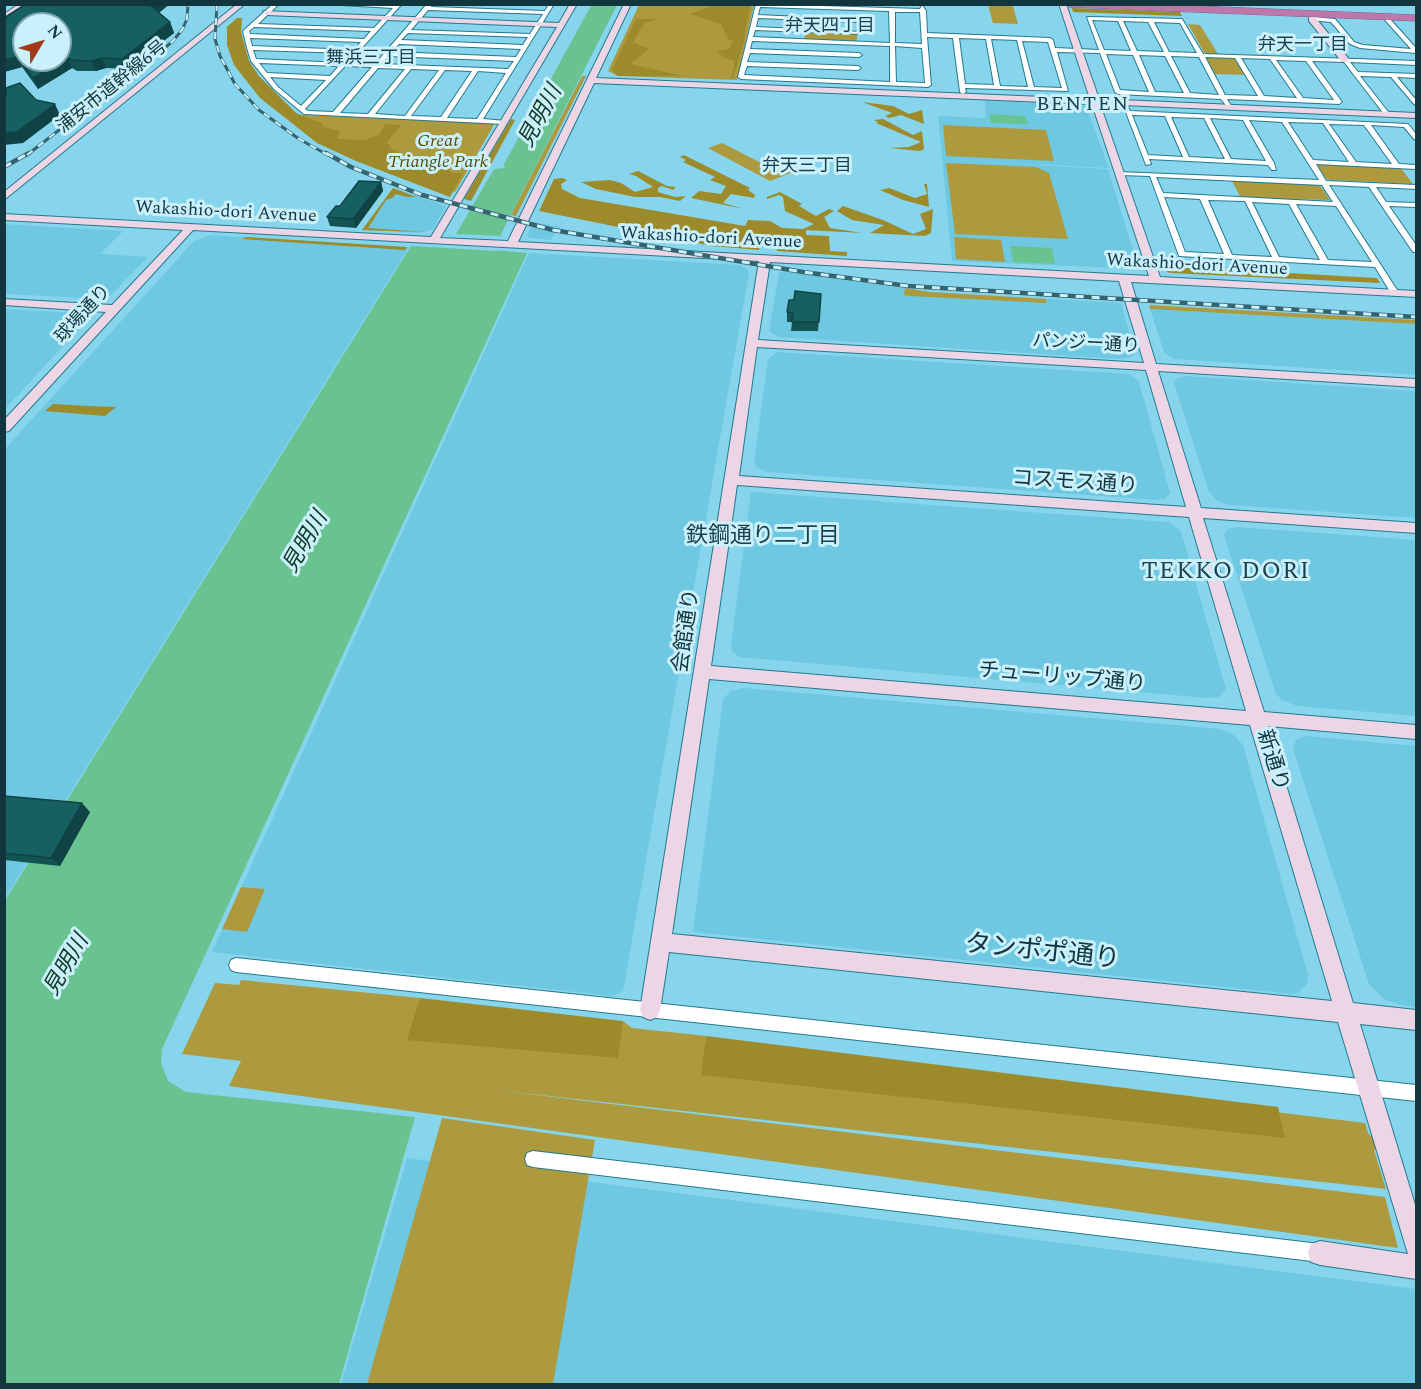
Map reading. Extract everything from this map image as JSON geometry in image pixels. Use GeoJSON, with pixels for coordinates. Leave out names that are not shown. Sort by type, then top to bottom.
{"type":"FeatureCollection","features":[{"type":"Feature","properties":{"kind":"highway"},"geometry":{"type":"LineString","coordinates":[[1068,4],[1416,16]]}},
{"type":"Feature","properties":{"kind":"highway"},"geometry":{"type":"LineString","coordinates":[[1324,4],[1416,8]]}},
{"type":"Feature","properties":{"kind":"street"},"geometry":{"type":"LineString","coordinates":[[4,19],[25,4]]}},
{"type":"Feature","properties":{"kind":"street"},"geometry":{"type":"LineString","coordinates":[[4,19],[31,4]]}},
{"type":"Feature","properties":{"kind":"street","name":"浦安市道幹線6号"},"geometry":{"type":"LineString","coordinates":[[4,186],[232,4]]}},
{"type":"Feature","properties":{"kind":"street","name":"浦安市道幹線6号"},"geometry":{"type":"LineString","coordinates":[[4,197],[242,4]]}},
{"type":"Feature","properties":{"kind":"street"},"geometry":{"type":"LineString","coordinates":[[277,4],[246,31],[250,48],[254,61],[265,75],[299,109],[306,113],[504,122]]}},
{"type":"Feature","properties":{"kind":"street"},"geometry":{"type":"LineString","coordinates":[[327,4],[398,6]]}},
{"type":"Feature","properties":{"kind":"street"},"geometry":{"type":"LineString","coordinates":[[479,121],[552,4]]}},
{"type":"Feature","properties":{"kind":"street"},"geometry":{"type":"LineString","coordinates":[[434,240],[574,4]]}},
{"type":"Feature","properties":{"kind":"street"},"geometry":{"type":"LineString","coordinates":[[505,244],[592,80],[628,4]]}},
{"type":"Feature","properties":{"kind":"street"},"geometry":{"type":"LineString","coordinates":[[1062,4],[1156,280]]}},
{"type":"Feature","properties":{"kind":"street"},"geometry":{"type":"LineString","coordinates":[[758,5],[892,10],[923,9],[928,85],[893,83],[857,86],[741,77],[758,5]]}},
{"type":"Feature","properties":{"kind":"street"},"geometry":{"type":"LineString","coordinates":[[299,109],[305,106],[398,6]]}},
{"type":"Feature","properties":{"kind":"street"},"geometry":{"type":"LineString","coordinates":[[335,114],[428,6],[547,13]]}},
{"type":"Feature","properties":{"kind":"street"},"geometry":{"type":"LineString","coordinates":[[857,86],[861,9]]}},
{"type":"Feature","properties":{"kind":"street"},"geometry":{"type":"LineString","coordinates":[[892,10],[893,83]]}},
{"type":"Feature","properties":{"kind":"street"},"geometry":{"type":"LineString","coordinates":[[266,14],[562,25]]}},
{"type":"Feature","properties":{"kind":"street"},"geometry":{"type":"LineString","coordinates":[[755,16],[860,20]]}},
{"type":"Feature","properties":{"kind":"street"},"geometry":{"type":"LineString","coordinates":[[1229,107],[1223,97],[1182,21],[1089,18],[1118,92],[1223,97],[1262,98],[1339,102],[1308,59]]}},
{"type":"Feature","properties":{"kind":"street"},"geometry":{"type":"LineString","coordinates":[[1120,19],[1153,94]]}},
{"type":"Feature","properties":{"kind":"street"},"geometry":{"type":"LineString","coordinates":[[1312,19],[1333,20],[1352,43],[1362,47],[1416,51]]}},
{"type":"Feature","properties":{"kind":"street"},"geometry":{"type":"LineString","coordinates":[[1312,19],[1386,113]]}},
{"type":"Feature","properties":{"kind":"street"},"geometry":{"type":"LineString","coordinates":[[1150,20],[1188,95]]}},
{"type":"Feature","properties":{"kind":"street"},"geometry":{"type":"LineString","coordinates":[[1388,20],[1416,51]]}},
{"type":"Feature","properties":{"kind":"street"},"geometry":{"type":"LineString","coordinates":[[253,25],[376,30]]}},
{"type":"Feature","properties":{"kind":"street"},"geometry":{"type":"LineString","coordinates":[[752,28],[860,32]]}},
{"type":"Feature","properties":{"kind":"street"},"geometry":{"type":"LineString","coordinates":[[407,31],[532,36]]}},
{"type":"Feature","properties":{"kind":"street"},"geometry":{"type":"LineString","coordinates":[[925,35],[1050,40],[1066,90],[997,87],[963,91]]}},
{"type":"Feature","properties":{"kind":"street"},"geometry":{"type":"LineString","coordinates":[[247,36],[366,41]]}},
{"type":"Feature","properties":{"kind":"street"},"geometry":{"type":"LineString","coordinates":[[956,36],[963,91]]}},
{"type":"Feature","properties":{"kind":"street"},"geometry":{"type":"LineString","coordinates":[[988,38],[997,87]]}},
{"type":"Feature","properties":{"kind":"street"},"geometry":{"type":"LineString","coordinates":[[750,39],[925,46]]}},
{"type":"Feature","properties":{"kind":"street"},"geometry":{"type":"LineString","coordinates":[[1019,39],[1032,89]]}},
{"type":"Feature","properties":{"kind":"street"},"geometry":{"type":"LineString","coordinates":[[398,42],[525,47]]}},
{"type":"Feature","properties":{"kind":"street"},"geometry":{"type":"LineString","coordinates":[[250,48],[356,52]]}},
{"type":"Feature","properties":{"kind":"street"},"geometry":{"type":"LineString","coordinates":[[1053,50],[1416,63]]}},
{"type":"Feature","properties":{"kind":"street"},"geometry":{"type":"LineString","coordinates":[[747,51],[859,56]]}},
{"type":"Feature","properties":{"kind":"street"},"geometry":{"type":"LineString","coordinates":[[387,54],[518,59]]}},
{"type":"Feature","properties":{"kind":"street"},"geometry":{"type":"LineString","coordinates":[[1237,56],[1262,98]]}},
{"type":"Feature","properties":{"kind":"street"},"geometry":{"type":"LineString","coordinates":[[1272,58],[1301,100]]}},
{"type":"Feature","properties":{"kind":"street"},"geometry":{"type":"LineString","coordinates":[[254,61],[510,71]]}},
{"type":"Feature","properties":{"kind":"street"},"geometry":{"type":"LineString","coordinates":[[744,64],[858,68]]}},
{"type":"Feature","properties":{"kind":"street"},"geometry":{"type":"LineString","coordinates":[[370,116],[409,67]]}},
{"type":"Feature","properties":{"kind":"street"},"geometry":{"type":"LineString","coordinates":[[406,118],[443,69]]}},
{"type":"Feature","properties":{"kind":"street"},"geometry":{"type":"LineString","coordinates":[[443,119],[476,70]]}},
{"type":"Feature","properties":{"kind":"street"},"geometry":{"type":"LineString","coordinates":[[1355,74],[1416,76]]}},
{"type":"Feature","properties":{"kind":"street"},"geometry":{"type":"LineString","coordinates":[[265,75],[331,78]]}},
{"type":"Feature","properties":{"kind":"street"},"geometry":{"type":"LineString","coordinates":[[1392,75],[1416,103]]}},
{"type":"Feature","properties":{"kind":"street"},"geometry":{"type":"LineString","coordinates":[[592,80],[857,86],[1095,101],[1416,115]]}},
{"type":"Feature","properties":{"kind":"street"},"geometry":{"type":"LineString","coordinates":[[1376,265],[1182,254],[1126,110],[1167,115],[1406,125],[1416,138]]}},
{"type":"Feature","properties":{"kind":"street"},"geometry":{"type":"LineString","coordinates":[[1167,115],[1187,159]]}},
{"type":"Feature","properties":{"kind":"street"},"geometry":{"type":"LineString","coordinates":[[1206,116],[1229,161]]}},
{"type":"Feature","properties":{"kind":"street"},"geometry":{"type":"LineString","coordinates":[[1245,118],[1281,180]]}},
{"type":"Feature","properties":{"kind":"street"},"geometry":{"type":"LineString","coordinates":[[1284,120],[1395,293]]}},
{"type":"Feature","properties":{"kind":"street"},"geometry":{"type":"LineString","coordinates":[[1325,122],[1354,164]]}},
{"type":"Feature","properties":{"kind":"street"},"geometry":{"type":"LineString","coordinates":[[1366,123],[1397,166]]}},
{"type":"Feature","properties":{"kind":"street"},"geometry":{"type":"LineString","coordinates":[[1145,158],[1271,163]]}},
{"type":"Feature","properties":{"kind":"street"},"geometry":{"type":"LineString","coordinates":[[1311,162],[1416,167]]}},
{"type":"Feature","properties":{"kind":"street"},"geometry":{"type":"LineString","coordinates":[[1119,173],[1416,187]]}},
{"type":"Feature","properties":{"kind":"street"},"geometry":{"type":"LineString","coordinates":[[1371,185],[1416,250]]}},
{"type":"Feature","properties":{"kind":"street"},"geometry":{"type":"LineString","coordinates":[[1159,195],[1337,204]]}},
{"type":"Feature","properties":{"kind":"street"},"geometry":{"type":"LineString","coordinates":[[1203,197],[1229,257]]}},
{"type":"Feature","properties":{"kind":"street"},"geometry":{"type":"LineString","coordinates":[[1246,199],[1277,260]]}},
{"type":"Feature","properties":{"kind":"street"},"geometry":{"type":"LineString","coordinates":[[1291,201],[1325,262]]}},
{"type":"Feature","properties":{"kind":"street"},"geometry":{"type":"LineString","coordinates":[[1384,204],[1416,205]]}},
{"type":"Feature","properties":{"kind":"street","name":"Wakashio-dori Avenue"},"geometry":{"type":"LineString","coordinates":[[4,217],[1416,294]]}},
{"type":"Feature","properties":{"kind":"street","name":"球場通り"},"geometry":{"type":"LineString","coordinates":[[4,428],[191,227]]}},
{"type":"Feature","properties":{"kind":"street","name":"会館通り"},"geometry":{"type":"LineString","coordinates":[[650,1010],[754,343],[765,259]]}},
{"type":"Feature","properties":{"kind":"street","name":"新通り"},"geometry":{"type":"LineString","coordinates":[[1124,278],[1416,1245]]}},
{"type":"Feature","properties":{"kind":"street"},"geometry":{"type":"LineString","coordinates":[[4,302],[115,309]]}},
{"type":"Feature","properties":{"kind":"street","name":"パンジー通り"},"geometry":{"type":"LineString","coordinates":[[754,343],[1416,383]]}},
{"type":"Feature","properties":{"kind":"street","name":"コスモス通り"},"geometry":{"type":"LineString","coordinates":[[731,480],[1416,528]]}},
{"type":"Feature","properties":{"kind":"street","name":"チューリップ通り"},"geometry":{"type":"LineString","coordinates":[[703,672],[1416,732]]}},
{"type":"Feature","properties":{"kind":"street","name":"タンポポ通り"},"geometry":{"type":"LineString","coordinates":[[662,942],[1416,1020]]}},
{"type":"Feature","properties":{"kind":"street"},"geometry":{"type":"LineString","coordinates":[[236,965],[1416,1093]]}},
{"type":"Feature","properties":{"kind":"street"},"geometry":{"type":"LineString","coordinates":[[533,1159],[1320,1253],[1416,1267]]}},
{"type":"Feature","properties":{"kind":"shaded area"},"geometry":{"type":"Polygon","coordinates":[[[710,5],[750,5],[744,41],[733,79],[731,79],[735,61],[724,58],[716,51],[729,49],[733,41],[728,39],[721,24],[690,14],[710,5]]]}},
{"type":"Feature","properties":{"kind":"shaded area"},"geometry":{"type":"Polygon","coordinates":[[[1072,8],[1180,12],[1182,16],[1073,12],[1072,8]]]}},
{"type":"Feature","properties":{"kind":"shaded area"},"geometry":{"type":"Polygon","coordinates":[[[237,18],[242,18],[241,32],[249,61],[259,76],[296,113],[322,123],[323,127],[340,131],[338,139],[364,140],[379,135],[385,124],[401,125],[387,142],[392,149],[411,158],[446,165],[452,173],[463,173],[450,197],[356,161],[317,143],[260,98],[234,65],[227,45],[227,27],[237,18]]]}},
{"type":"Feature","properties":{"kind":"shaded area"},"geometry":{"type":"Polygon","coordinates":[[[636,19],[656,19],[644,24],[633,42],[649,49],[630,64],[683,76],[618,76],[612,70],[636,19]]]}},
{"type":"Feature","properties":{"kind":"shaded area"},"geometry":{"type":"Polygon","coordinates":[[[985,100],[1086,106],[1109,168],[946,160],[1108,169],[1139,269],[952,261],[938,116],[986,118],[985,100]]]}},
{"type":"Feature","properties":{"kind":"shaded area"},"geometry":{"type":"Polygon","coordinates":[[[862,102],[893,106],[909,114],[922,110],[924,124],[901,115],[889,118],[885,116],[892,113],[862,102]]]}},
{"type":"Feature","properties":{"kind":"shaded area"},"geometry":{"type":"Polygon","coordinates":[[[511,119],[515,120],[471,201],[464,199],[511,119]]]}},
{"type":"Feature","properties":{"kind":"shaded area"},"geometry":{"type":"Polygon","coordinates":[[[883,119],[913,135],[922,131],[924,149],[920,151],[889,148],[909,147],[921,142],[876,123],[878,122],[874,120],[883,119]]]}},
{"type":"Feature","properties":{"kind":"shaded area"},"geometry":{"type":"Polygon","coordinates":[[[684,155],[750,188],[748,190],[755,195],[754,198],[731,194],[723,203],[744,209],[691,198],[699,191],[721,194],[726,186],[710,180],[715,177],[683,162],[686,160],[680,157],[684,155]]]}},
{"type":"Feature","properties":{"kind":"shaded area"},"geometry":{"type":"Polygon","coordinates":[[[638,171],[667,186],[676,187],[673,190],[662,186],[658,188],[658,192],[675,197],[686,196],[680,201],[660,197],[635,197],[596,189],[581,182],[610,180],[621,183],[635,192],[653,187],[629,174],[638,171]]]}},
{"type":"Feature","properties":{"kind":"shaded area"},"geometry":{"type":"Polygon","coordinates":[[[554,179],[567,180],[561,184],[562,189],[580,198],[745,226],[748,220],[770,221],[782,228],[803,229],[814,224],[785,211],[783,197],[779,195],[767,199],[780,192],[802,204],[799,206],[816,216],[829,209],[834,211],[824,217],[830,228],[862,233],[806,230],[806,235],[829,236],[830,251],[847,252],[847,256],[777,251],[777,244],[760,243],[759,250],[712,246],[539,211],[554,179]]]}},
{"type":"Feature","properties":{"kind":"shaded area"},"geometry":{"type":"Polygon","coordinates":[[[924,184],[927,184],[929,207],[903,200],[880,190],[889,188],[915,198],[927,194],[924,184]]]}},
{"type":"Feature","properties":{"kind":"shaded area"},"geometry":{"type":"Polygon","coordinates":[[[393,188],[446,206],[433,229],[421,233],[362,230],[393,188]]]}},
{"type":"Feature","properties":{"kind":"shaded area"},"geometry":{"type":"Polygon","coordinates":[[[393,188],[416,197],[396,194],[386,200],[368,228],[426,232],[362,230],[393,188]]]}},
{"type":"Feature","properties":{"kind":"shaded area"},"geometry":{"type":"Polygon","coordinates":[[[843,206],[883,220],[913,234],[926,229],[920,214],[933,209],[931,233],[925,236],[870,233],[884,225],[852,220],[837,211],[843,206]]]}},
{"type":"Feature","properties":{"kind":"shaded area"},"geometry":{"type":"Polygon","coordinates":[[[534,222],[561,227],[550,240],[530,238],[527,235],[534,222]]]}},
{"type":"Feature","properties":{"kind":"shaded area"},"geometry":{"type":"Polygon","coordinates":[[[4,224],[123,231],[100,254],[148,257],[113,293],[104,299],[5,294],[4,224]]]}},
{"type":"Feature","properties":{"kind":"shaded area"},"geometry":{"type":"Polygon","coordinates":[[[210,235],[409,247],[5,898],[4,450],[194,241],[210,235]]]}},
{"type":"Feature","properties":{"kind":"shaded area"},"geometry":{"type":"Polygon","coordinates":[[[247,237],[407,247],[405,250],[242,239],[247,237]]]}},
{"type":"Feature","properties":{"kind":"shaded area"},"geometry":{"type":"Polygon","coordinates":[[[529,253],[740,265],[749,273],[623,991],[612,996],[212,952],[529,253]]]}},
{"type":"Feature","properties":{"kind":"shaded area"},"geometry":{"type":"Polygon","coordinates":[[[1164,266],[1377,278],[1380,283],[1171,273],[1167,272],[1164,266]]]}},
{"type":"Feature","properties":{"kind":"shaded area"},"geometry":{"type":"Polygon","coordinates":[[[784,271],[930,292],[1121,303],[1135,352],[1132,357],[1119,359],[778,337],[769,331],[779,273],[784,271]]]}},
{"type":"Feature","properties":{"kind":"shaded area"},"geometry":{"type":"Polygon","coordinates":[[[4,309],[82,313],[88,319],[5,409],[4,309]]]}},
{"type":"Feature","properties":{"kind":"shaded area"},"geometry":{"type":"Polygon","coordinates":[[[1150,309],[1416,324],[1416,375],[1173,359],[1164,352],[1150,309]]]}},
{"type":"Feature","properties":{"kind":"shaded area"},"geometry":{"type":"Polygon","coordinates":[[[777,352],[1129,374],[1139,382],[1170,493],[1164,499],[1156,500],[766,472],[757,467],[754,462],[768,359],[777,352]]]}},
{"type":"Feature","properties":{"kind":"shaded area"},"geometry":{"type":"Polygon","coordinates":[[[1185,376],[1416,391],[1416,518],[1230,505],[1217,501],[1209,492],[1174,383],[1176,379],[1185,376]]]}},
{"type":"Feature","properties":{"kind":"shaded area"},"geometry":{"type":"Polygon","coordinates":[[[53,404],[116,407],[105,416],[45,411],[53,404]]]}},
{"type":"Feature","properties":{"kind":"shaded area"},"geometry":{"type":"Polygon","coordinates":[[[751,492],[1169,522],[1181,531],[1226,689],[1219,697],[1207,698],[739,657],[732,651],[731,644],[751,492]]]}},
{"type":"Feature","properties":{"kind":"shaded area"},"geometry":{"type":"Polygon","coordinates":[[[1236,527],[1416,540],[1416,716],[1297,706],[1282,700],[1276,694],[1224,535],[1227,529],[1236,527]]]}},
{"type":"Feature","properties":{"kind":"shaded area"},"geometry":{"type":"Polygon","coordinates":[[[744,688],[1220,729],[1234,735],[1243,745],[1308,975],[1307,984],[1299,992],[1292,994],[693,932],[723,699],[731,691],[744,688]]]}},
{"type":"Feature","properties":{"kind":"shaded area"},"geometry":{"type":"Polygon","coordinates":[[[1306,736],[1416,746],[1416,1007],[1384,999],[1369,984],[1293,749],[1296,740],[1306,736]]]}},
{"type":"Feature","properties":{"kind":"shaded area"},"geometry":{"type":"Polygon","coordinates":[[[420,998],[623,1021],[618,1058],[407,1040],[420,998]]]}},
{"type":"Feature","properties":{"kind":"shaded area"},"geometry":{"type":"Polygon","coordinates":[[[706,1036],[1278,1107],[1285,1138],[701,1075],[706,1036]]]}},
{"type":"Feature","properties":{"kind":"shaded area"},"geometry":{"type":"Polygon","coordinates":[[[407,1158],[1416,1289],[1416,1384],[341,1384],[407,1158]]]}},
{"type":"Feature","properties":{"kind":"green space"},"geometry":{"type":"Polygon","coordinates":[[[639,5],[754,5],[737,80],[618,76],[608,71],[639,5]]]}},
{"type":"Feature","properties":{"kind":"green space"},"geometry":{"type":"Polygon","coordinates":[[[988,5],[1013,6],[1018,24],[993,23],[988,5]]]}},
{"type":"Feature","properties":{"kind":"green space"},"geometry":{"type":"Polygon","coordinates":[[[1188,24],[1200,25],[1218,54],[1205,54],[1188,24]]]}},
{"type":"Feature","properties":{"kind":"green space"},"geometry":{"type":"Polygon","coordinates":[[[806,30],[857,33],[857,41],[804,40],[806,30]]]}},
{"type":"Feature","properties":{"kind":"green space"},"geometry":{"type":"Polygon","coordinates":[[[1205,56],[1235,57],[1246,75],[1215,74],[1205,56]]]}},
{"type":"Feature","properties":{"kind":"green space"},"geometry":{"type":"Polygon","coordinates":[[[582,76],[586,76],[516,216],[511,215],[582,76]]]}},
{"type":"Feature","properties":{"kind":"green space","name":"Great Triangle Park"},"geometry":{"type":"Polygon","coordinates":[[[304,115],[495,123],[455,192],[401,174],[294,117],[304,115]]]}},
{"type":"Feature","properties":{"kind":"green space"},"geometry":{"type":"Polygon","coordinates":[[[943,125],[1046,130],[1054,161],[946,156],[943,125]]]}},
{"type":"Feature","properties":{"kind":"green space"},"geometry":{"type":"Polygon","coordinates":[[[722,143],[773,169],[785,165],[796,171],[770,181],[708,148],[722,143]]]}},
{"type":"Feature","properties":{"kind":"green space"},"geometry":{"type":"Polygon","coordinates":[[[946,163],[1036,167],[1049,173],[1068,239],[955,234],[946,163]]]}},
{"type":"Feature","properties":{"kind":"green space"},"geometry":{"type":"Polygon","coordinates":[[[1317,165],[1400,167],[1413,184],[1326,179],[1317,165]]]}},
{"type":"Feature","properties":{"kind":"green space"},"geometry":{"type":"Polygon","coordinates":[[[1232,181],[1316,185],[1321,187],[1330,200],[1241,198],[1232,181]]]}},
{"type":"Feature","properties":{"kind":"green space"},"geometry":{"type":"Polygon","coordinates":[[[954,237],[1001,240],[1005,262],[956,259],[954,237]]]}},
{"type":"Feature","properties":{"kind":"green space"},"geometry":{"type":"Polygon","coordinates":[[[905,288],[930,292],[1046,299],[1046,303],[910,296],[904,295],[905,288]]]}},
{"type":"Feature","properties":{"kind":"green space"},"geometry":{"type":"Polygon","coordinates":[[[1149,305],[1416,320],[1416,324],[1150,309],[1149,305]]]}},
{"type":"Feature","properties":{"kind":"green space"},"geometry":{"type":"Polygon","coordinates":[[[241,887],[265,889],[247,932],[222,929],[241,887]]]}},
{"type":"Feature","properties":{"kind":"green space"},"geometry":{"type":"Polygon","coordinates":[[[241,980],[420,998],[418,1007],[621,1032],[623,1021],[632,1028],[706,1036],[705,1042],[1365,1123],[1369,1135],[1372,1136],[1386,1189],[495,1090],[1385,1197],[1398,1248],[229,1086],[241,1061],[182,1054],[215,983],[239,985],[241,980]]]}},
{"type":"Feature","properties":{"kind":"green space"},"geometry":{"type":"Polygon","coordinates":[[[442,1118],[595,1140],[553,1384],[367,1384],[442,1118]]]}},
{"type":"Feature","properties":{"kind":"water","name":"見明川"},"geometry":{"type":"Polygon","coordinates":[[[592,4],[617,5],[493,250],[527,253],[162,1049],[161,1063],[168,1081],[186,1092],[415,1117],[339,1384],[5,1384],[4,902],[411,246],[448,248],[494,169],[505,168],[504,164],[592,4]]]}},
{"type":"Feature","properties":{"kind":"water"},"geometry":{"type":"Polygon","coordinates":[[[989,114],[1025,116],[1028,124],[991,123],[989,114]]]}},
{"type":"Feature","properties":{"kind":"water"},"geometry":{"type":"Polygon","coordinates":[[[1010,246],[1052,248],[1055,264],[1013,262],[1010,246]]]}},
{"type":"Feature","properties":{"kind":"pier"},"geometry":{"type":"Polygon","coordinates":[[[455,234],[501,236],[494,251],[447,248],[455,234]]]}},
{"type":"Feature","properties":{"kind":"building"},"geometry":{"type":"Polygon","coordinates":[[[26,4],[153,4],[151,6],[170,22],[122,59],[102,58],[91,61],[72,60],[72,12],[13,12],[26,4]]]}},
{"type":"Feature","properties":{"kind":"building"},"geometry":{"type":"Polygon","coordinates":[[[12,13],[12,58],[4,60],[4,18],[12,13]]]}},
{"type":"Feature","properties":{"kind":"building"},"geometry":{"type":"Polygon","coordinates":[[[28,72],[44,72],[33,78],[28,72]]]}},
{"type":"Feature","properties":{"kind":"building"},"geometry":{"type":"Polygon","coordinates":[[[20,83],[36,100],[55,104],[17,132],[4,133],[6,88],[20,83]]]}},
{"type":"Feature","properties":{"kind":"building"},"geometry":{"type":"Polygon","coordinates":[[[359,181],[381,182],[353,219],[327,217],[336,206],[340,206],[359,181]]]}},
{"type":"Feature","properties":{"kind":"building"},"geometry":{"type":"Polygon","coordinates":[[[795,291],[821,294],[819,322],[792,322],[793,313],[787,312],[789,300],[794,300],[795,291]]]}},
{"type":"Feature","properties":{"kind":"building"},"geometry":{"type":"Polygon","coordinates":[[[4,796],[82,803],[51,858],[4,853],[4,796]]]}},
{"type":"Feature","properties":{"kind":"railway"},"geometry":{"type":"LineString","coordinates":[[27,155],[172,42],[182,30],[187,19],[188,4]]}},
{"type":"Feature","properties":{"kind":"railway"},"geometry":{"type":"LineString","coordinates":[[217,4],[215,39],[220,56],[235,84],[259,110],[299,139],[328,155]]}},
{"type":"Feature","properties":{"kind":"railway"},"geometry":{"type":"LineString","coordinates":[[4,167],[29,153]]}},
{"type":"Feature","properties":{"kind":"railway"},"geometry":{"type":"LineString","coordinates":[[326,153],[351,167],[422,195],[553,230],[803,272],[908,286],[1416,317]]}},
{"type":"Feature","properties":{"kind":"district","name":"弁天四丁目"},"geometry":{"type":"Point","coordinates":[830,27]}},
{"type":"Feature","properties":{"kind":"district","name":"弁天一丁目"},"geometry":{"type":"Point","coordinates":[1303,46]}},
{"type":"Feature","properties":{"kind":"district","name":"舞浜三丁目"},"geometry":{"type":"Point","coordinates":[371,59]}},
{"type":"Feature","properties":{"kind":"district","name":"BENTEN"},"geometry":{"type":"Point","coordinates":[1083,106]}},
{"type":"Feature","properties":{"kind":"district","name":"弁天三丁目"},"geometry":{"type":"Point","coordinates":[807,167]}},
{"type":"Feature","properties":{"kind":"district","name":"鉄鋼通り二丁目"},"geometry":{"type":"Point","coordinates":[763,538]}},
{"type":"Feature","properties":{"kind":"district","name":"TEKKO DORI"},"geometry":{"type":"Point","coordinates":[1226,573]}}]}
